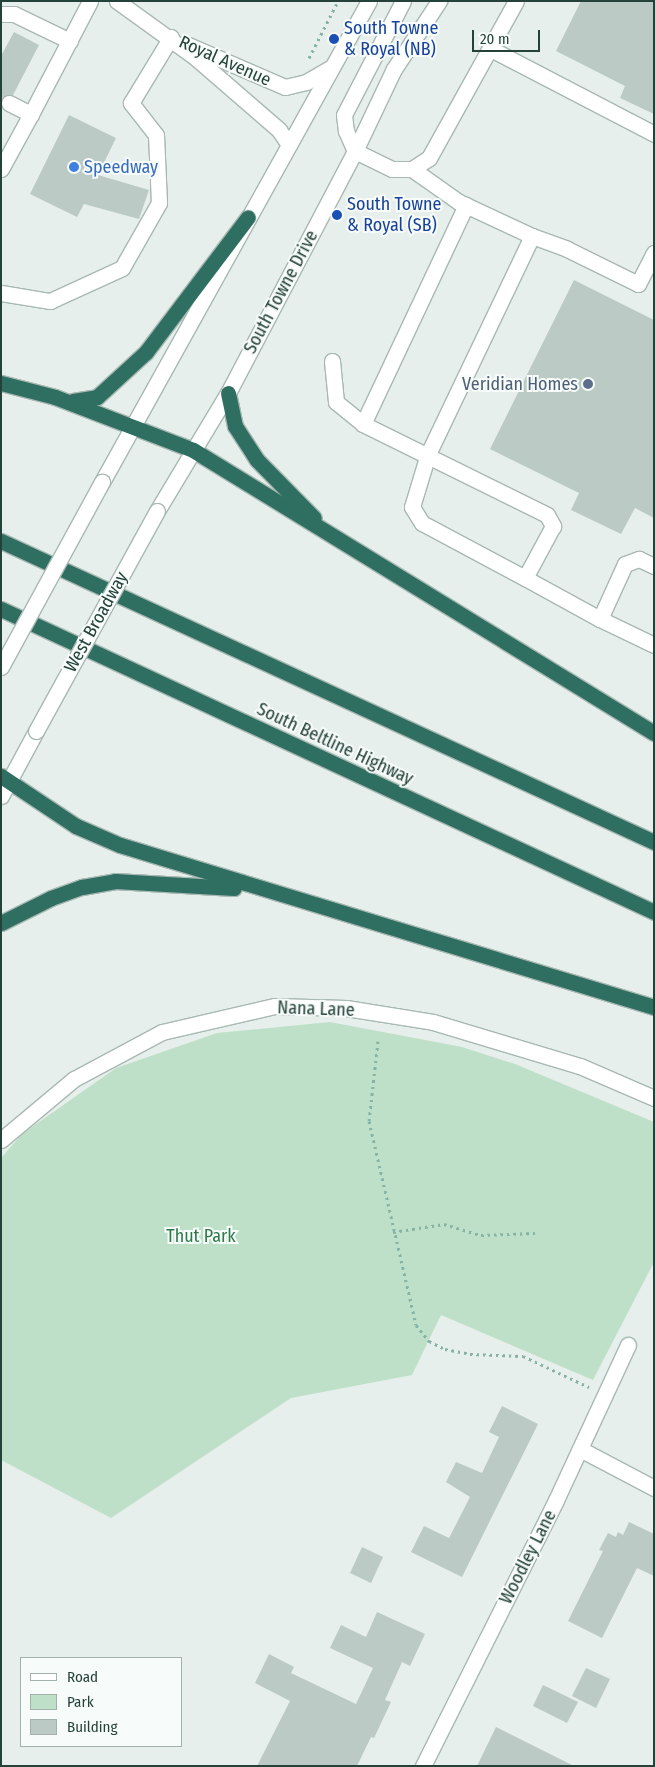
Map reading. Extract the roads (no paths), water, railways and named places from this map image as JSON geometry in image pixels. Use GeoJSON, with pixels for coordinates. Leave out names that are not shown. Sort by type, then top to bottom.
{"type":"FeatureCollection","features":[{"type":"Feature","properties":{"kind":"highway"},"geometry":{"type":"LineString","coordinates":[[67,401],[87,401],[116,383],[173,319],[248,218]]}},
{"type":"Feature","properties":{"kind":"highway"},"geometry":{"type":"LineString","coordinates":[[1,383],[67,401],[133,425],[193,450],[654,733]]}},
{"type":"Feature","properties":{"kind":"highway"},"geometry":{"type":"LineString","coordinates":[[228,393],[235,426],[257,460],[331,535]]}},
{"type":"Feature","properties":{"kind":"highway"},"geometry":{"type":"LineString","coordinates":[[1,541],[654,842]]}},
{"type":"Feature","properties":{"kind":"highway","name":"South Beltline Highway"},"geometry":{"type":"LineString","coordinates":[[1,609],[654,912]]}},
{"type":"Feature","properties":{"kind":"highway"},"geometry":{"type":"LineString","coordinates":[[5,779],[76,826],[120,845],[259,890],[654,1007]]}},
{"type":"Feature","properties":{"kind":"highway"},"geometry":{"type":"LineString","coordinates":[[1,923],[51,898],[82,887],[115,882],[259,890]]}},
{"type":"Feature","properties":{"kind":"street"},"geometry":{"type":"LineString","coordinates":[[1,169],[90,1]]}},
{"type":"Feature","properties":{"kind":"street","name":"Royal Avenue"},"geometry":{"type":"LineString","coordinates":[[118,1],[171,37],[279,130],[289,145]]}},
{"type":"Feature","properties":{"kind":"street"},"geometry":{"type":"LineString","coordinates":[[1,667],[133,425],[369,1]]}},
{"type":"Feature","properties":{"kind":"street"},"geometry":{"type":"LineString","coordinates":[[403,1],[344,115],[346,131],[355,151],[392,169],[412,169],[429,158],[516,1]]}},
{"type":"Feature","properties":{"kind":"street","name":"South Towne Drive"},"geometry":{"type":"LineString","coordinates":[[193,450],[228,393],[355,151],[394,69],[440,1]]}},
{"type":"Feature","properties":{"kind":"street"},"geometry":{"type":"LineString","coordinates":[[1,14],[14,14],[70,41]]}},
{"type":"Feature","properties":{"kind":"street"},"geometry":{"type":"LineString","coordinates":[[1,293],[50,301],[122,268],[159,203],[156,135],[131,103],[171,37]]}},
{"type":"Feature","properties":{"kind":"street","name":"Royal Avenue"},"geometry":{"type":"LineString","coordinates":[[171,37],[285,87],[306,82],[333,66]]}},
{"type":"Feature","properties":{"kind":"street"},"geometry":{"type":"LineString","coordinates":[[491,49],[654,134]]}},
{"type":"Feature","properties":{"kind":"street"},"geometry":{"type":"LineString","coordinates":[[9,103],[31,114]]}},
{"type":"Feature","properties":{"kind":"street"},"geometry":{"type":"LineString","coordinates":[[412,169],[466,205],[532,236],[567,249],[638,284],[654,253]]}},
{"type":"Feature","properties":{"kind":"street"},"geometry":{"type":"LineString","coordinates":[[363,424],[466,205]]}},
{"type":"Feature","properties":{"kind":"street"},"geometry":{"type":"LineString","coordinates":[[532,236],[428,454],[412,507],[422,523],[600,619],[654,645]]}},
{"type":"Feature","properties":{"kind":"street"},"geometry":{"type":"LineString","coordinates":[[332,361],[336,402],[363,424],[428,454],[547,515],[553,526],[525,578]]}},
{"type":"Feature","properties":{"kind":"street","name":"West Broadway"},"geometry":{"type":"LineString","coordinates":[[1,796],[5,779],[36,731],[157,511],[193,450]]}},
{"type":"Feature","properties":{"kind":"street"},"geometry":{"type":"LineString","coordinates":[[600,619],[626,564],[639,559],[654,566]]}},
{"type":"Feature","properties":{"kind":"street","name":"Nana Lane"},"geometry":{"type":"LineString","coordinates":[[1,1140],[74,1079],[162,1032],[275,1006],[346,1008],[433,1022],[580,1066],[654,1098]]}},
{"type":"Feature","properties":{"kind":"street","name":"Woodley Lane"},"geometry":{"type":"LineString","coordinates":[[423,1766],[580,1449],[628,1346]]}},
{"type":"Feature","properties":{"kind":"street"},"geometry":{"type":"LineString","coordinates":[[580,1449],[654,1488]]}},
{"type":"Feature","properties":{"kind":"place","name":"South Towne & Royal (NB)"},"geometry":{"type":"Point","coordinates":[334,39]}},
{"type":"Feature","properties":{"kind":"place","name":"Speedway"},"geometry":{"type":"Point","coordinates":[74,167]}},
{"type":"Feature","properties":{"kind":"place","name":"South Towne & Royal (SB)"},"geometry":{"type":"Point","coordinates":[337,215]}},
{"type":"Feature","properties":{"kind":"place","name":"Veridian Homes"},"geometry":{"type":"Point","coordinates":[588,384]}},
{"type":"Feature","properties":{"kind":"park label","name":"Thut Park"},"geometry":{"type":"Point","coordinates":[201,1236]}}]}
